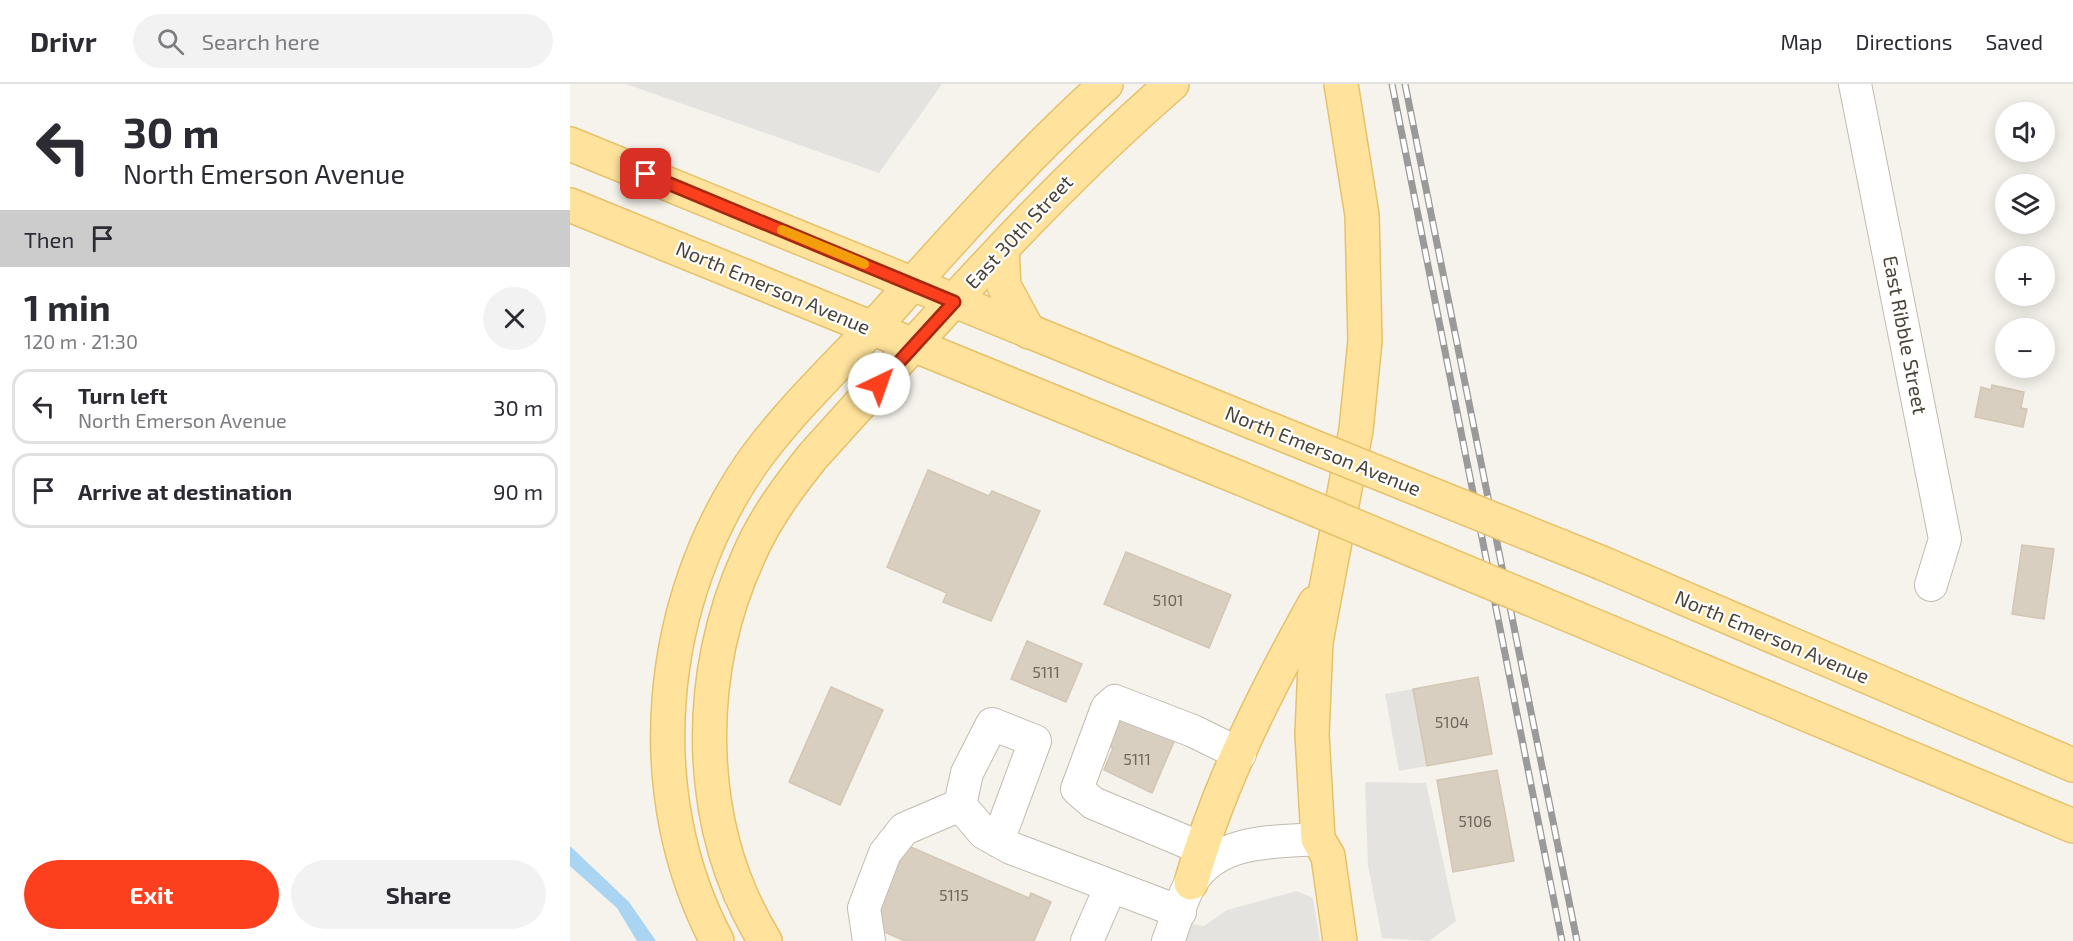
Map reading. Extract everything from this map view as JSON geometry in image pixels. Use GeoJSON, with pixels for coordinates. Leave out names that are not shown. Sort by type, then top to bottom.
{"type":"FeatureCollection","features":[{"type":"Feature","properties":{"kind":"main road"},"geometry":{"type":"LineString","coordinates":[[717,941],[694,887],[682,848],[673,804],[668,720],[670,679],[678,632],[707,543],[743,478],[793,414],[1045,141],[1106,84]]}},
{"type":"Feature","properties":{"kind":"main road","name":"East 30th Street"},"geometry":{"type":"LineString","coordinates":[[765,941],[728,858],[711,776],[712,684],[726,615],[749,553],[787,489],[913,346],[1002,249],[1114,134],[1172,84]]}},
{"type":"Feature","properties":{"kind":"main road"},"geometry":{"type":"LineString","coordinates":[[1340,941],[1328,856],[1318,839],[1312,753],[1316,642],[1357,421],[1365,341],[1362,215],[1341,84]]}},
{"type":"Feature","properties":{"kind":"main road","name":"North Emerson Avenue"},"geometry":{"type":"LineString","coordinates":[[570,144],[954,302],[1602,563],[2073,765]]}},
{"type":"Feature","properties":{"kind":"main road","name":"North Emerson Avenue"},"geometry":{"type":"LineString","coordinates":[[570,205],[1240,478],[2073,826]]}},
{"type":"Feature","properties":{"kind":"main road"},"geometry":{"type":"LineString","coordinates":[[1002,249],[1004,286],[1029,332]]}},
{"type":"Feature","properties":{"kind":"main road"},"geometry":{"type":"LineString","coordinates":[[1185,897],[1201,848],[1258,709],[1330,575]]}},
{"type":"Feature","properties":{"kind":"street","name":"East Ribble Street"},"geometry":{"type":"LineString","coordinates":[[1855,84],[1945,539],[1931,585]]}},
{"type":"Feature","properties":{"kind":"street"},"geometry":{"type":"LineString","coordinates":[[1201,848],[1093,803],[1077,789],[1107,708],[1115,701],[1193,730],[1240,754]]}},
{"type":"Feature","properties":{"kind":"street"},"geometry":{"type":"LineString","coordinates":[[960,805],[967,773],[992,724],[1035,741],[998,841]]}},
{"type":"Feature","properties":{"kind":"street"},"geometry":{"type":"LineString","coordinates":[[960,805],[984,833],[998,841],[1111,886],[1185,897]]}},
{"type":"Feature","properties":{"kind":"street"},"geometry":{"type":"LineString","coordinates":[[869,941],[864,908],[885,853],[904,829],[960,805]]}},
{"type":"Feature","properties":{"kind":"street"},"geometry":{"type":"LineString","coordinates":[[1168,941],[1185,897],[1208,863],[1226,852],[1259,844],[1318,839]]}},
{"type":"Feature","properties":{"kind":"street"},"geometry":{"type":"LineString","coordinates":[[1087,941],[1111,886]]}},
{"type":"Feature","properties":{"kind":"shaded area"},"geometry":{"type":"Polygon","coordinates":[[[626,84],[942,84],[879,173],[626,84]]]}},
{"type":"Feature","properties":{"kind":"shaded area"},"geometry":{"type":"Polygon","coordinates":[[[1413,689],[1427,766],[1399,771],[1385,694],[1413,689]]]}},
{"type":"Feature","properties":{"kind":"shaded area"},"geometry":{"type":"Polygon","coordinates":[[[1365,782],[1426,783],[1456,921],[1429,941],[1382,938],[1368,865],[1365,782]]]}},
{"type":"Feature","properties":{"kind":"shaded area"},"geometry":{"type":"Polygon","coordinates":[[[1297,891],[1313,898],[1320,941],[1185,941],[1192,924],[1204,926],[1227,910],[1297,891]]]}},
{"type":"Feature","properties":{"kind":"water"},"geometry":{"type":"Polygon","coordinates":[[[570,846],[629,902],[656,941],[637,941],[617,908],[570,866],[570,846]]]}},
{"type":"Feature","properties":{"kind":"building"},"geometry":{"type":"Polygon","coordinates":[[[1992,385],[2024,392],[2021,408],[2027,409],[2023,427],[1975,417],[1981,387],[1991,390],[1992,385]]]}},
{"type":"Feature","properties":{"kind":"building"},"geometry":{"type":"Polygon","coordinates":[[[928,470],[989,496],[992,491],[1040,511],[991,621],[943,602],[947,593],[887,567],[928,470]]]}},
{"type":"Feature","properties":{"kind":"building"},"geometry":{"type":"Polygon","coordinates":[[[2022,545],[2054,549],[2044,619],[2012,614],[2022,545]]]}},
{"type":"Feature","properties":{"kind":"building"},"geometry":{"type":"Polygon","coordinates":[[[1126,552],[1231,595],[1209,648],[1104,604],[1126,552]]]}},
{"type":"Feature","properties":{"kind":"building"},"geometry":{"type":"Polygon","coordinates":[[[1027,641],[1082,664],[1066,702],[1011,679],[1027,641]]]}},
{"type":"Feature","properties":{"kind":"building"},"geometry":{"type":"Polygon","coordinates":[[[1478,677],[1492,754],[1427,766],[1413,689],[1478,677]]]}},
{"type":"Feature","properties":{"kind":"building"},"geometry":{"type":"Polygon","coordinates":[[[831,687],[883,710],[840,805],[789,782],[831,687]]]}},
{"type":"Feature","properties":{"kind":"building"},"geometry":{"type":"Polygon","coordinates":[[[1115,713],[1176,737],[1152,793],[1104,770],[1113,748],[1102,743],[1115,713]]]}},
{"type":"Feature","properties":{"kind":"building"},"geometry":{"type":"Polygon","coordinates":[[[1497,770],[1514,861],[1453,872],[1437,780],[1497,770]]]}},
{"type":"Feature","properties":{"kind":"building"},"geometry":{"type":"Polygon","coordinates":[[[906,845],[1029,898],[1031,893],[1051,902],[1034,941],[905,941],[871,926],[906,845]]]}},
{"type":"Feature","properties":{"kind":"railway"},"geometry":{"type":"LineString","coordinates":[[1392,84],[1562,941]]}},
{"type":"Feature","properties":{"kind":"railway"},"geometry":{"type":"LineString","coordinates":[[1405,84],[1577,941]]}},
{"type":"Feature","properties":{"kind":"slow traffic"},"geometry":{"type":"LineString","coordinates":[[782,230],[864,264]]}},
{"type":"Feature","properties":{"kind":"route"},"geometry":{"type":"LineString","coordinates":[[646,174],[954,302],[879,384]]}}]}
